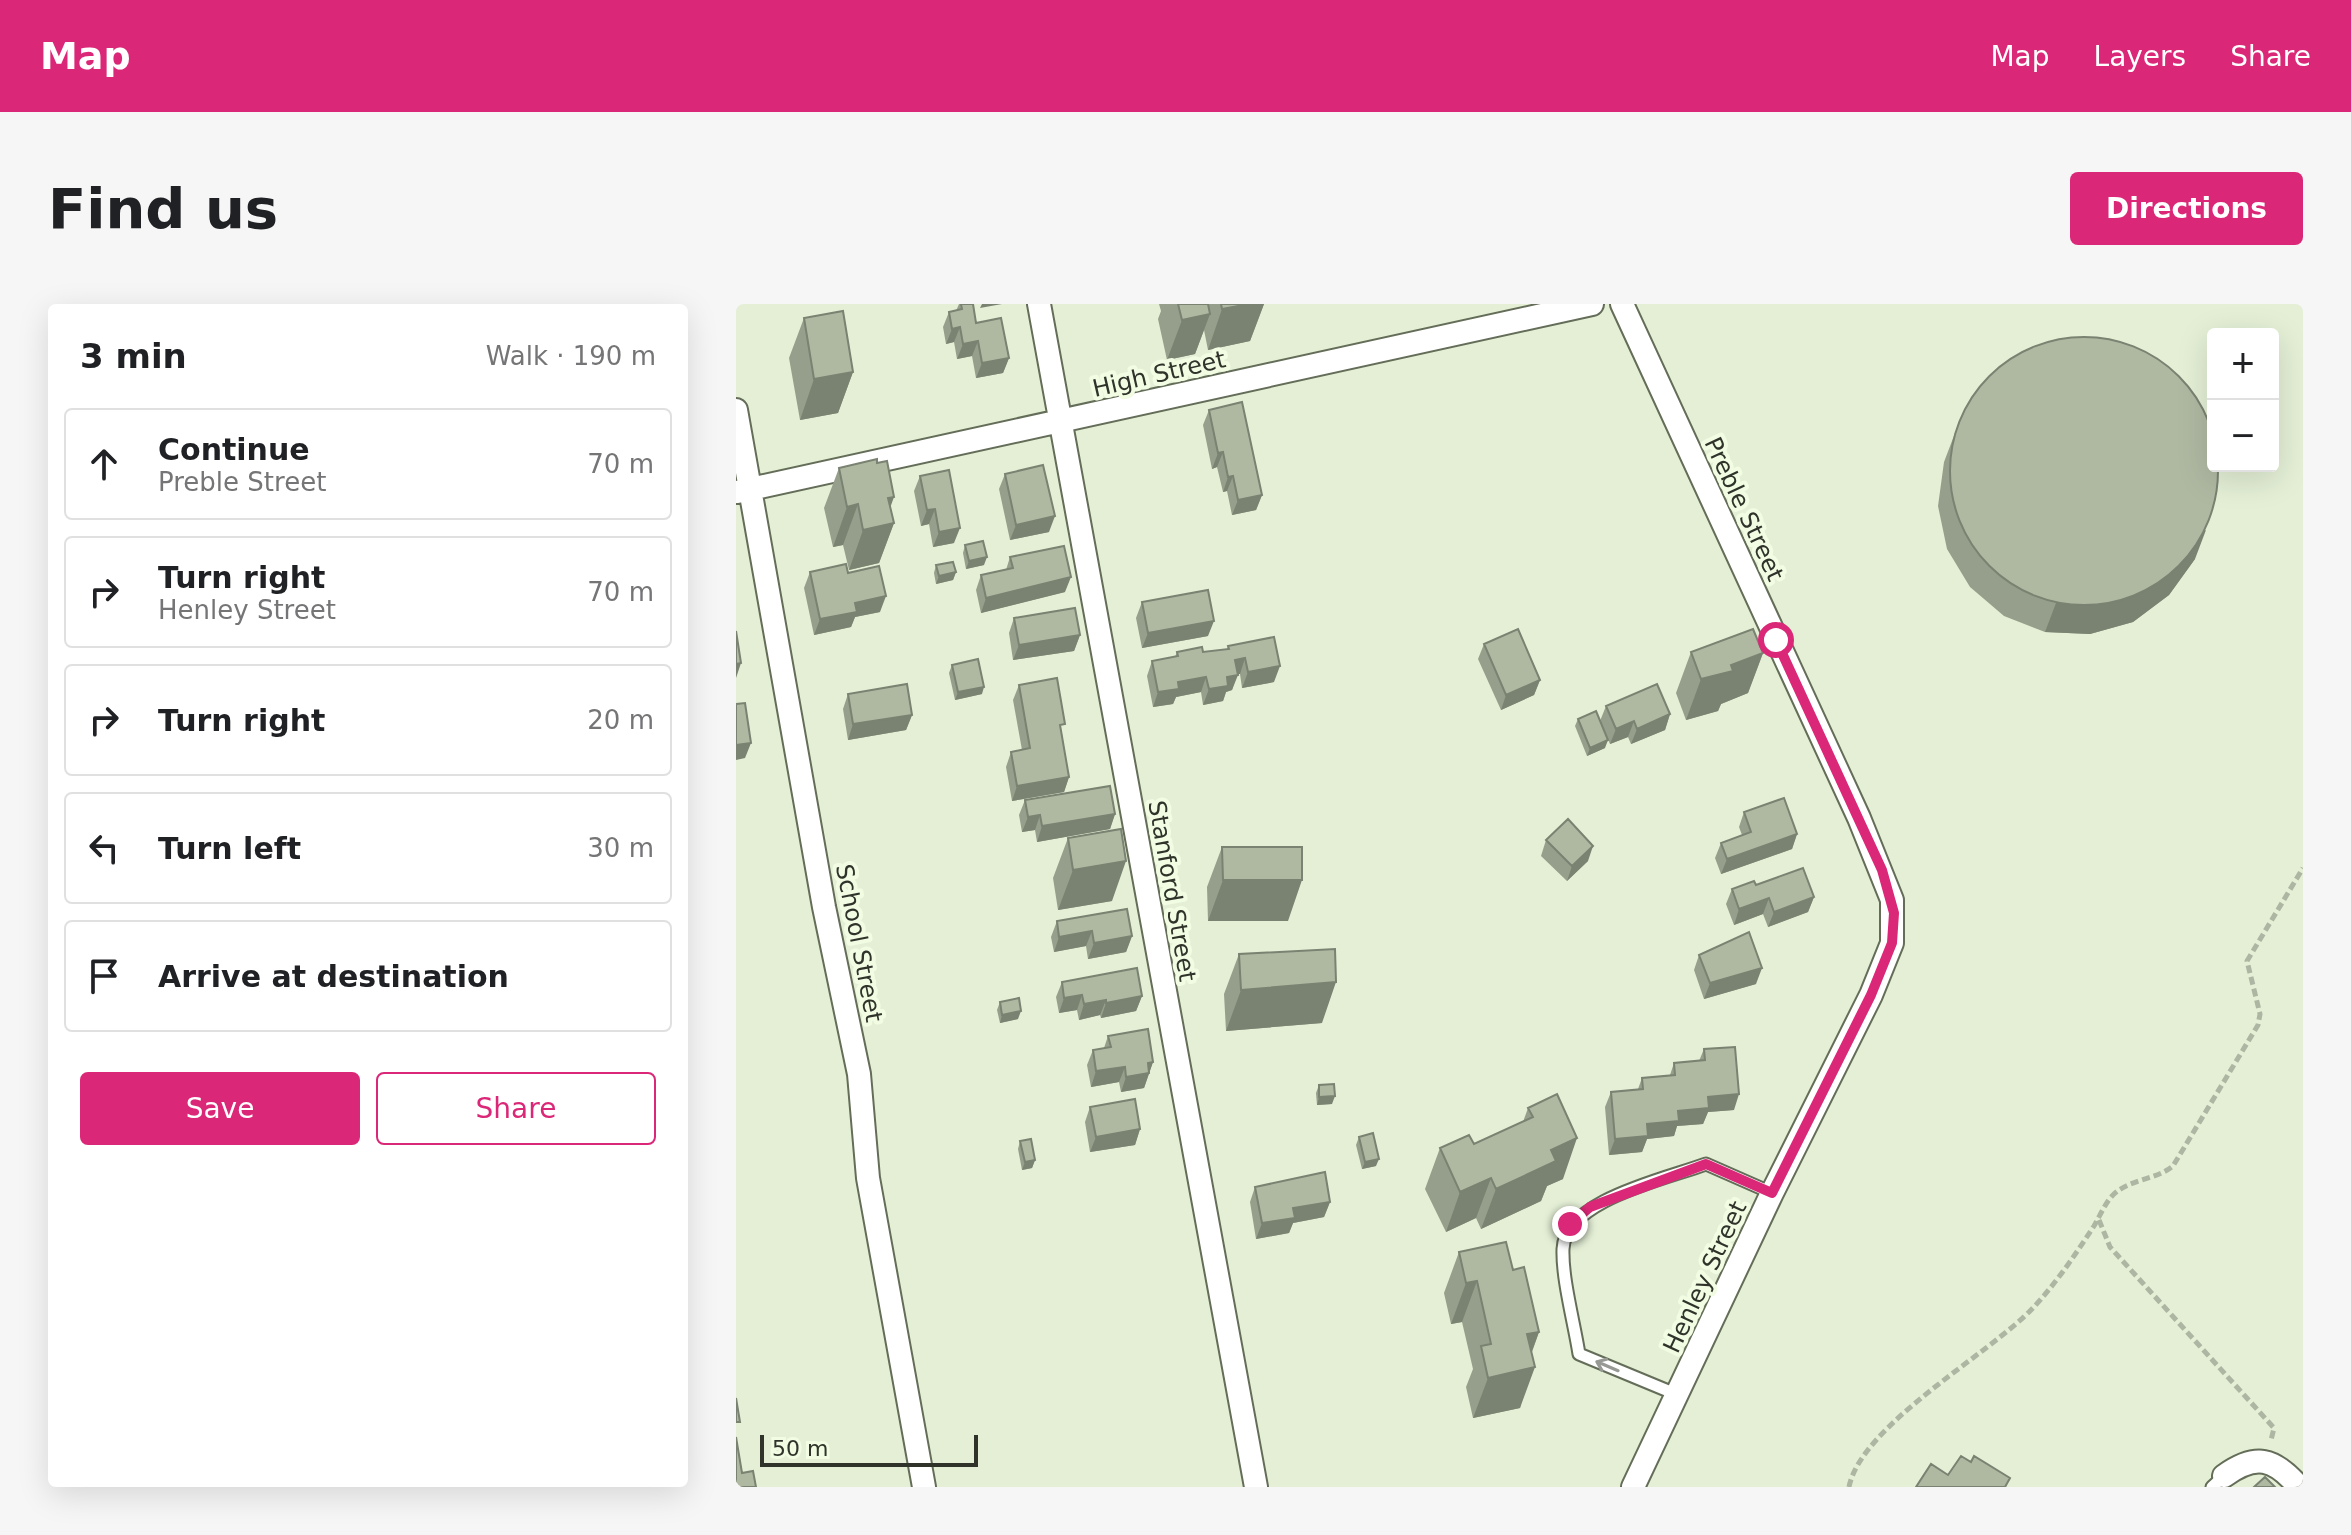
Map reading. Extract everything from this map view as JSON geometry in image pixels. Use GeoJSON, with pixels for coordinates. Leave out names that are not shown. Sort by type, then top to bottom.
{"type":"FeatureCollection","features":[{"type":"Feature","properties":{"kind":"street","name":"Stanford Street"},"geometry":{"type":"LineString","coordinates":[[1039,304],[1063,421],[1256,1487]]}},
{"type":"Feature","properties":{"kind":"street","name":"High Street"},"geometry":{"type":"LineString","coordinates":[[742,490],[1592,304]]}},
{"type":"Feature","properties":{"kind":"street","name":"Preble Street"},"geometry":{"type":"LineString","coordinates":[[1622,304],[1871,844],[1894,913]]}},
{"type":"Feature","properties":{"kind":"street","name":"School Street"},"geometry":{"type":"LineString","coordinates":[[736,410],[742,490],[859,1074],[868,1178],[924,1487]]}},
{"type":"Feature","properties":{"kind":"street","name":"Henley Street"},"geometry":{"type":"LineString","coordinates":[[1633,1487],[1679,1396],[1772,1193],[1871,995],[1892,943],[1894,913]]}},
{"type":"Feature","properties":{"kind":"street"},"geometry":{"type":"LineString","coordinates":[[2218,1481],[2245,1461],[2265,1462],[2283,1469],[2299,1487]]}},
{"type":"Feature","properties":{"kind":"lane"},"geometry":{"type":"LineString","coordinates":[[1679,1396],[1579,1354],[1563,1248],[1570,1224],[1590,1207],[1706,1164],[1772,1193]]}},
{"type":"Feature","properties":{"kind":"path"},"geometry":{"type":"LineString","coordinates":[[1849,1487],[1853,1470],[1874,1441],[2029,1312],[2099,1219],[2114,1194],[2127,1186],[2162,1175],[2173,1166],[2258,1025],[2260,1014],[2247,961],[2303,868]]}},
{"type":"Feature","properties":{"kind":"path"},"geometry":{"type":"LineString","coordinates":[[2099,1219],[2110,1247],[2274,1428],[2265,1462]]}},
{"type":"Feature","properties":{"kind":"building"},"geometry":{"type":"Polygon","coordinates":[[[961,304],[973,304],[976,323],[1001,318],[1009,358],[982,363],[978,341],[963,344],[960,327],[952,329],[949,312],[962,309],[961,304]]]}},
{"type":"Feature","properties":{"kind":"building"},"geometry":{"type":"Polygon","coordinates":[[[1178,304],[1208,304],[1210,314],[1182,320],[1178,304]]]}},
{"type":"Feature","properties":{"kind":"building"},"geometry":{"type":"Polygon","coordinates":[[[1221,304],[1249,304],[1222,309],[1221,304]]]}},
{"type":"Feature","properties":{"kind":"building"},"geometry":{"type":"Polygon","coordinates":[[[843,311],[853,372],[814,379],[804,318],[843,311]]]}},
{"type":"Feature","properties":{"kind":"building"},"geometry":{"type":"Polygon","coordinates":[[[2071,338],[2097,338],[2123,343],[2147,353],[2179,376],[2207,420],[2207,472],[2218,472],[2212,510],[2202,534],[2179,566],[2147,589],[2123,599],[2097,604],[2071,604],[2045,599],[2021,589],[1989,566],[1966,534],[1956,510],[1951,484],[1951,458],[1956,432],[1966,408],[1989,376],[2021,353],[2045,343],[2071,338]]]}},
{"type":"Feature","properties":{"kind":"building"},"geometry":{"type":"Polygon","coordinates":[[[1242,402],[1262,495],[1238,500],[1233,476],[1228,477],[1223,452],[1218,453],[1209,410],[1242,402]]]}},
{"type":"Feature","properties":{"kind":"building"},"geometry":{"type":"Polygon","coordinates":[[[877,459],[877,463],[887,461],[894,497],[888,498],[894,523],[863,530],[858,504],[847,507],[839,468],[877,459]]]}},
{"type":"Feature","properties":{"kind":"building"},"geometry":{"type":"Polygon","coordinates":[[[1043,465],[1055,516],[1016,525],[1005,474],[1043,465]]]}},
{"type":"Feature","properties":{"kind":"building"},"geometry":{"type":"Polygon","coordinates":[[[949,470],[960,528],[939,532],[935,509],[927,510],[920,476],[949,470]]]}},
{"type":"Feature","properties":{"kind":"building"},"geometry":{"type":"Polygon","coordinates":[[[983,541],[987,557],[969,561],[965,545],[983,541]]]}},
{"type":"Feature","properties":{"kind":"building"},"geometry":{"type":"Polygon","coordinates":[[[1064,546],[1071,577],[986,598],[981,575],[1013,568],[1010,557],[1064,546]]]}},
{"type":"Feature","properties":{"kind":"building"},"geometry":{"type":"Polygon","coordinates":[[[953,562],[956,572],[939,576],[936,565],[953,562]]]}},
{"type":"Feature","properties":{"kind":"building"},"geometry":{"type":"Polygon","coordinates":[[[846,564],[848,573],[879,566],[886,596],[855,603],[857,612],[820,619],[810,572],[846,564]]]}},
{"type":"Feature","properties":{"kind":"building"},"geometry":{"type":"Polygon","coordinates":[[[1208,590],[1214,621],[1148,633],[1142,602],[1208,590]]]}},
{"type":"Feature","properties":{"kind":"building"},"geometry":{"type":"Polygon","coordinates":[[[1075,608],[1080,635],[1019,645],[1014,618],[1075,608]]]}},
{"type":"Feature","properties":{"kind":"building"},"geometry":{"type":"Polygon","coordinates":[[[1518,629],[1540,680],[1506,695],[1484,644],[1518,629]]]}},
{"type":"Feature","properties":{"kind":"building"},"geometry":{"type":"Polygon","coordinates":[[[1753,629],[1763,653],[1731,665],[1733,671],[1701,679],[1691,652],[1753,629]]]}},
{"type":"Feature","properties":{"kind":"building"},"geometry":{"type":"Polygon","coordinates":[[[736,631],[741,663],[736,664],[736,631]]]}},
{"type":"Feature","properties":{"kind":"building"},"geometry":{"type":"Polygon","coordinates":[[[1274,637],[1280,666],[1248,672],[1245,658],[1235,660],[1238,675],[1227,677],[1228,686],[1209,689],[1206,677],[1178,682],[1179,689],[1158,692],[1152,661],[1202,647],[1203,652],[1229,649],[1228,646],[1274,637]]]}},
{"type":"Feature","properties":{"kind":"building"},"geometry":{"type":"Polygon","coordinates":[[[978,659],[984,687],[958,692],[952,665],[978,659]]]}},
{"type":"Feature","properties":{"kind":"building"},"geometry":{"type":"Polygon","coordinates":[[[1057,678],[1065,724],[1060,725],[1069,777],[1017,786],[1011,752],[1030,748],[1019,685],[1057,678]]]}},
{"type":"Feature","properties":{"kind":"building"},"geometry":{"type":"Polygon","coordinates":[[[907,684],[912,715],[853,724],[848,694],[907,684]]]}},
{"type":"Feature","properties":{"kind":"building"},"geometry":{"type":"Polygon","coordinates":[[[1657,684],[1670,714],[1637,729],[1634,721],[1616,729],[1606,706],[1657,684]]]}},
{"type":"Feature","properties":{"kind":"building"},"geometry":{"type":"Polygon","coordinates":[[[745,703],[751,743],[736,745],[736,704],[745,703]]]}},
{"type":"Feature","properties":{"kind":"building"},"geometry":{"type":"Polygon","coordinates":[[[1596,711],[1608,740],[1590,748],[1578,719],[1596,711]]]}},
{"type":"Feature","properties":{"kind":"building"},"geometry":{"type":"Polygon","coordinates":[[[1110,786],[1115,814],[1042,826],[1040,815],[1028,817],[1025,800],[1110,786]]]}},
{"type":"Feature","properties":{"kind":"building"},"geometry":{"type":"Polygon","coordinates":[[[1784,798],[1797,834],[1727,859],[1721,843],[1751,832],[1744,812],[1784,798]]]}},
{"type":"Feature","properties":{"kind":"building"},"geometry":{"type":"Polygon","coordinates":[[[1568,819],[1593,846],[1572,866],[1546,840],[1568,819]]]}},
{"type":"Feature","properties":{"kind":"building"},"geometry":{"type":"Polygon","coordinates":[[[1121,829],[1126,861],[1073,870],[1068,838],[1121,829]]]}},
{"type":"Feature","properties":{"kind":"building"},"geometry":{"type":"Polygon","coordinates":[[[1222,847],[1302,847],[1302,880],[1223,880],[1222,847]]]}},
{"type":"Feature","properties":{"kind":"building"},"geometry":{"type":"Polygon","coordinates":[[[1803,868],[1814,897],[1774,912],[1769,898],[1739,909],[1732,889],[1754,881],[1756,885],[1803,868]]]}},
{"type":"Feature","properties":{"kind":"building"},"geometry":{"type":"Polygon","coordinates":[[[1127,909],[1132,936],[1094,943],[1092,931],[1059,937],[1057,921],[1127,909]]]}},
{"type":"Feature","properties":{"kind":"building"},"geometry":{"type":"Polygon","coordinates":[[[1749,932],[1762,968],[1710,983],[1699,955],[1749,932]]]}},
{"type":"Feature","properties":{"kind":"building"},"geometry":{"type":"Polygon","coordinates":[[[1335,949],[1336,982],[1241,990],[1239,954],[1335,949]]]}},
{"type":"Feature","properties":{"kind":"building"},"geometry":{"type":"Polygon","coordinates":[[[1137,968],[1142,996],[1084,1004],[1082,995],[1064,998],[1062,982],[1137,968]]]}},
{"type":"Feature","properties":{"kind":"building"},"geometry":{"type":"Polygon","coordinates":[[[1019,998],[1021,1011],[1002,1015],[1000,1002],[1019,998]]]}},
{"type":"Feature","properties":{"kind":"building"},"geometry":{"type":"Polygon","coordinates":[[[1148,1029],[1153,1062],[1148,1063],[1149,1073],[1126,1077],[1125,1067],[1096,1071],[1093,1050],[1111,1047],[1108,1036],[1148,1029]]]}},
{"type":"Feature","properties":{"kind":"building"},"geometry":{"type":"Polygon","coordinates":[[[1735,1047],[1739,1094],[1708,1097],[1709,1108],[1678,1111],[1679,1121],[1647,1124],[1648,1136],[1615,1139],[1611,1092],[1643,1089],[1642,1078],[1675,1075],[1674,1063],[1705,1060],[1704,1049],[1735,1047]]]}},
{"type":"Feature","properties":{"kind":"building"},"geometry":{"type":"Polygon","coordinates":[[[1334,1084],[1335,1096],[1319,1097],[1319,1085],[1334,1084]]]}},
{"type":"Feature","properties":{"kind":"building"},"geometry":{"type":"Polygon","coordinates":[[[1557,1094],[1577,1138],[1551,1150],[1556,1161],[1496,1189],[1491,1178],[1460,1192],[1440,1148],[1469,1135],[1474,1144],[1533,1117],[1528,1108],[1557,1094]]]}},
{"type":"Feature","properties":{"kind":"building"},"geometry":{"type":"Polygon","coordinates":[[[1135,1099],[1140,1129],[1096,1137],[1090,1107],[1135,1099]]]}},
{"type":"Feature","properties":{"kind":"building"},"geometry":{"type":"Polygon","coordinates":[[[1373,1133],[1379,1159],[1365,1162],[1359,1137],[1373,1133]]]}},
{"type":"Feature","properties":{"kind":"building"},"geometry":{"type":"Polygon","coordinates":[[[1031,1139],[1035,1160],[1025,1162],[1020,1141],[1031,1139]]]}},
{"type":"Feature","properties":{"kind":"building"},"geometry":{"type":"Polygon","coordinates":[[[1325,1172],[1330,1202],[1293,1208],[1295,1218],[1262,1223],[1255,1187],[1325,1172]]]}},
{"type":"Feature","properties":{"kind":"building"},"geometry":{"type":"Polygon","coordinates":[[[1506,1242],[1513,1270],[1524,1267],[1539,1332],[1527,1334],[1535,1367],[1488,1378],[1481,1346],[1491,1344],[1477,1281],[1466,1283],[1459,1252],[1506,1242]]]}},
{"type":"Feature","properties":{"kind":"building"},"geometry":{"type":"Polygon","coordinates":[[[736,1398],[740,1422],[736,1422],[736,1398]]]}},
{"type":"Feature","properties":{"kind":"building"},"geometry":{"type":"Polygon","coordinates":[[[736,1437],[742,1473],[753,1471],[756,1487],[736,1487],[736,1437]]]}},
{"type":"Feature","properties":{"kind":"building"},"geometry":{"type":"Polygon","coordinates":[[[1961,1456],[1971,1462],[1974,1456],[2010,1478],[2005,1487],[1916,1487],[1931,1464],[1948,1475],[1961,1456]]]}},
{"type":"Feature","properties":{"kind":"building"},"geometry":{"type":"Polygon","coordinates":[[[2265,1477],[2275,1487],[2254,1487],[2265,1477]]]}},
{"type":"Feature","properties":{"kind":"route"},"geometry":{"type":"LineString","coordinates":[[1570,1224],[1590,1207],[1706,1164],[1772,1193],[1871,995],[1892,943],[1894,913],[1882,870],[1776,640]]}}]}
